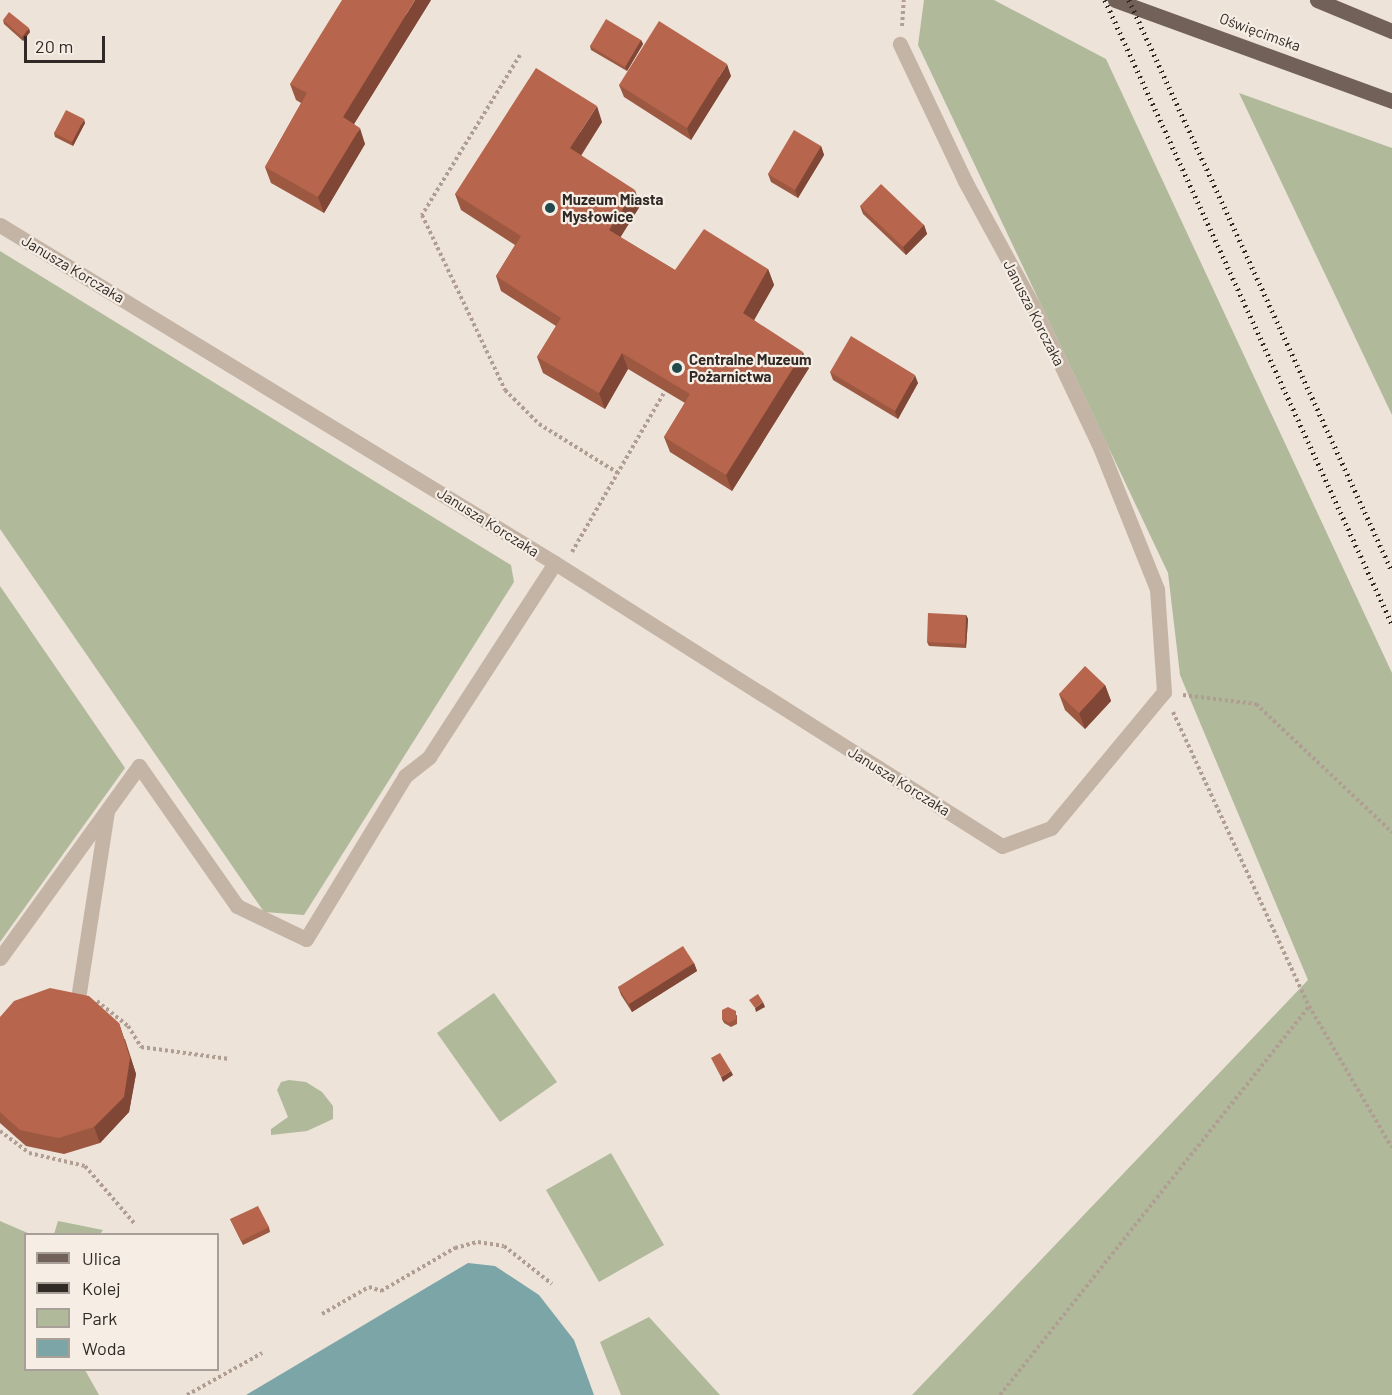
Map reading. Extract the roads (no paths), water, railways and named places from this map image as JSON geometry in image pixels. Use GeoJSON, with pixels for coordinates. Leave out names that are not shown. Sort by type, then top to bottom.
{"type":"FeatureCollection","features":[{"type":"Feature","properties":{"kind":"main road","name":"Oświęcimska"},"geometry":{"type":"LineString","coordinates":[[1115,0],[1392,101]]}},
{"type":"Feature","properties":{"kind":"main road"},"geometry":{"type":"LineString","coordinates":[[1317,0],[1392,31]]}},
{"type":"Feature","properties":{"kind":"street","name":"Janusza Korczaka"},"geometry":{"type":"LineString","coordinates":[[0,225],[559,565],[1002,846],[1051,828],[1164,692],[1157,589],[1118,491],[1032,304],[965,182],[900,44]]}},
{"type":"Feature","properties":{"kind":"street"},"geometry":{"type":"LineString","coordinates":[[0,957],[139,766],[237,906],[306,939],[405,776],[429,757],[559,565]]}},
{"type":"Feature","properties":{"kind":"street"},"geometry":{"type":"LineString","coordinates":[[79,992],[108,809]]}},
{"type":"Feature","properties":{"kind":"water"},"geometry":{"type":"Polygon","coordinates":[[[468,1263],[495,1266],[539,1295],[574,1340],[594,1395],[246,1395],[468,1263]]]}},
{"type":"Feature","properties":{"kind":"railway"},"geometry":{"type":"LineString","coordinates":[[1105,0],[1392,624]]}},
{"type":"Feature","properties":{"kind":"railway"},"geometry":{"type":"LineString","coordinates":[[1129,0],[1392,571]]}},
{"type":"Feature","properties":{"kind":"place","name":"Muzeum Miasta Mysłowice"},"geometry":{"type":"Point","coordinates":[550,208]}},
{"type":"Feature","properties":{"kind":"place","name":"Centralne Muzeum Pożarnictwa"},"geometry":{"type":"Point","coordinates":[677,368]}}]}
